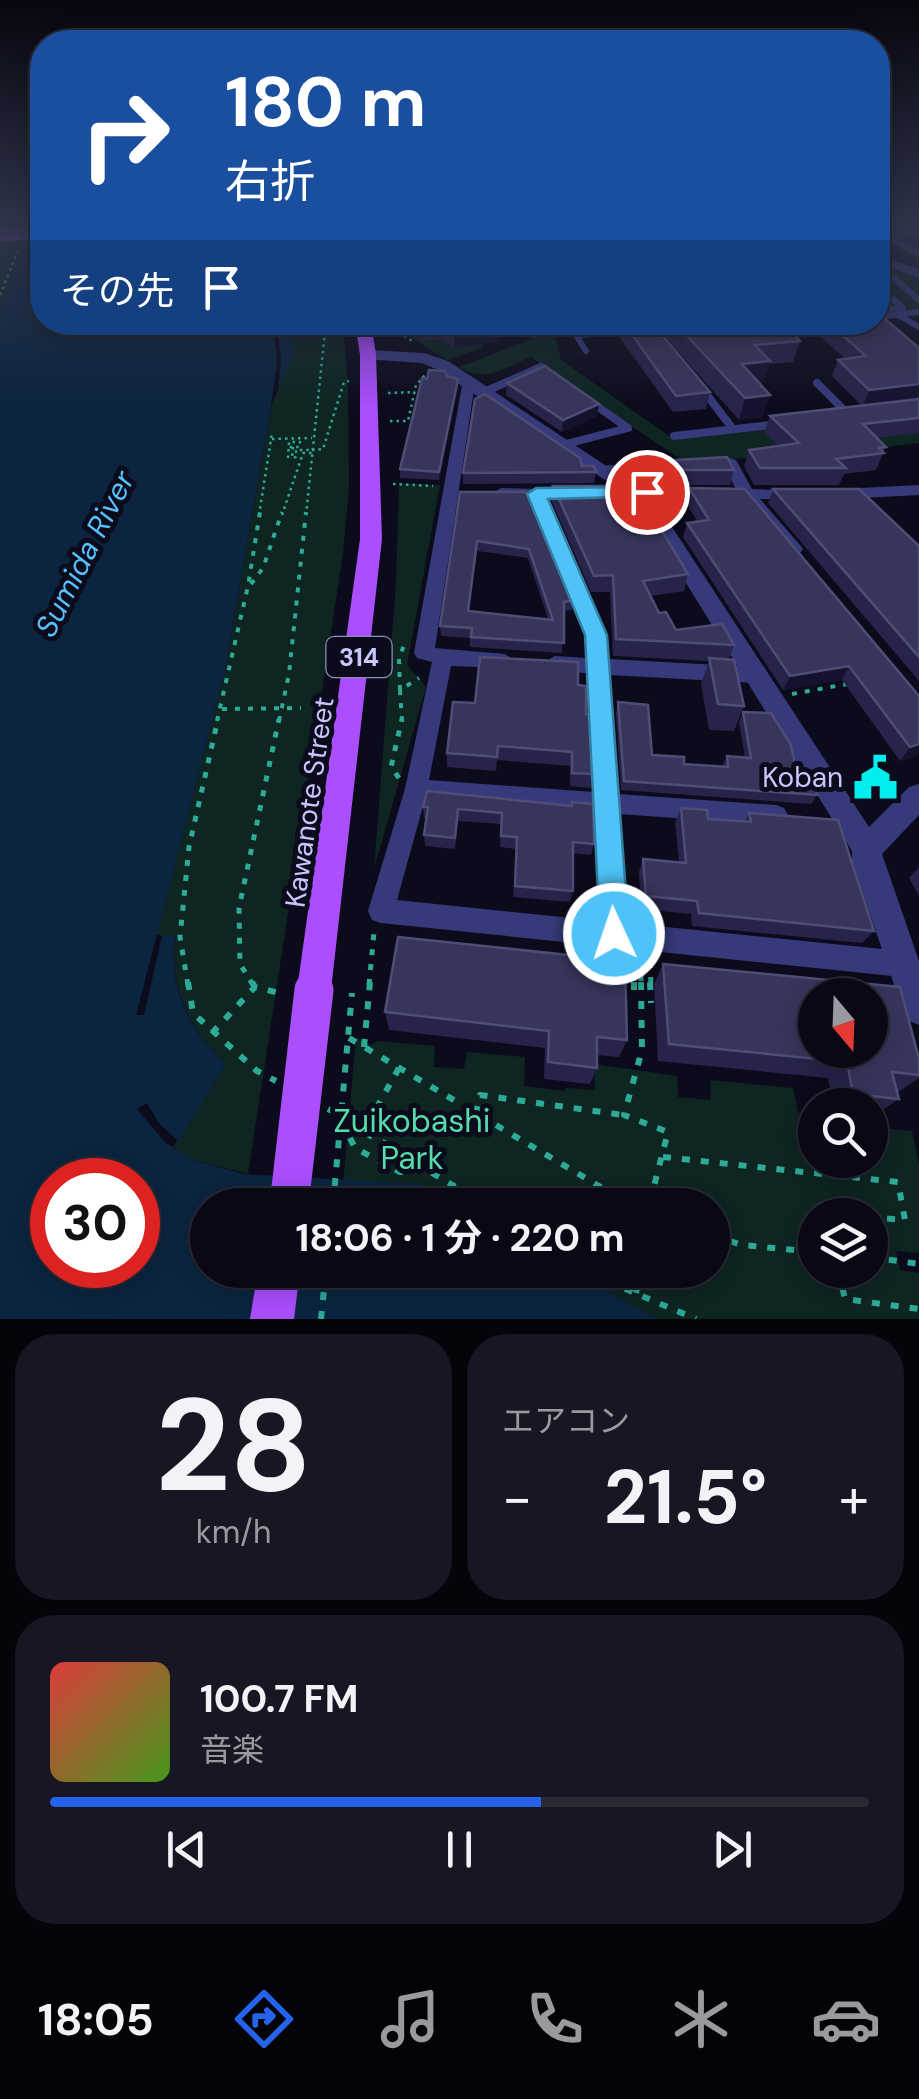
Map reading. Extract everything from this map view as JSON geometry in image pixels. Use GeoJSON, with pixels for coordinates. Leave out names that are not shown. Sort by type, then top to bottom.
{"type":"FeatureCollection","features":[{"type":"Feature","properties":{"kind":"main road","name":"Kawanote Street"},"geometry":{"type":"LineString","coordinates":[[300,992],[371,539],[364,335]]}},
{"type":"Feature","properties":{"kind":"main road","name":"314"},"geometry":{"type":"LineString","coordinates":[[290,1188],[300,992]]}},
{"type":"Feature","properties":{"kind":"main road"},"geometry":{"type":"LineString","coordinates":[[272,1319],[276,1288]]}},
{"type":"Feature","properties":{"kind":"street"},"geometry":{"type":"LineString","coordinates":[[368,355],[424,358],[442,365],[636,493],[756,675],[839,821],[867,849],[873,887],[919,1008]]}},
{"type":"Feature","properties":{"kind":"street"},"geometry":{"type":"LineString","coordinates":[[475,388],[458,494],[424,653],[442,658],[756,675]]}},
{"type":"Feature","properties":{"kind":"street"},"geometry":{"type":"LineString","coordinates":[[601,471],[730,463],[748,494],[806,564]]}},
{"type":"Feature","properties":{"kind":"street"},"geometry":{"type":"LineString","coordinates":[[458,494],[748,494],[864,500],[919,490]]}},
{"type":"Feature","properties":{"kind":"street"},"geometry":{"type":"LineString","coordinates":[[536,494],[596,635],[614,934]]}},
{"type":"Feature","properties":{"kind":"street"},"geometry":{"type":"LineString","coordinates":[[442,658],[381,911],[902,964]]}},
{"type":"Feature","properties":{"kind":"street"},"geometry":{"type":"LineString","coordinates":[[410,784],[791,817]]}},
{"type":"Feature","properties":{"kind":"street"},"geometry":{"type":"LineString","coordinates":[[867,849],[919,796]]}},
{"type":"Feature","properties":{"kind":"lane"},"geometry":{"type":"LineString","coordinates":[[890,296],[916,297]]}},
{"type":"Feature","properties":{"kind":"lane"},"geometry":{"type":"LineString","coordinates":[[890,297],[902,308],[890,309]]}},
{"type":"Feature","properties":{"kind":"lane"},"geometry":{"type":"LineString","coordinates":[[890,316],[919,312]]}},
{"type":"Feature","properties":{"kind":"lane"},"geometry":{"type":"LineString","coordinates":[[898,315],[919,328]]}},
{"type":"Feature","properties":{"kind":"lane"},"geometry":{"type":"LineString","coordinates":[[576,335],[586,351]]}},
{"type":"Feature","properties":{"kind":"lane"},"geometry":{"type":"LineString","coordinates":[[475,388],[541,367],[555,378]]}},
{"type":"Feature","properties":{"kind":"lane"},"geometry":{"type":"LineString","coordinates":[[689,382],[701,388],[733,429]]}},
{"type":"Feature","properties":{"kind":"lane"},"geometry":{"type":"LineString","coordinates":[[817,383],[849,415]]}},
{"type":"Feature","properties":{"kind":"lane"},"geometry":{"type":"LineString","coordinates":[[562,445],[628,428],[584,398]]}},
{"type":"Feature","properties":{"kind":"lane"},"geometry":{"type":"LineString","coordinates":[[830,418],[866,413]]}},
{"type":"Feature","properties":{"kind":"lane"},"geometry":{"type":"LineString","coordinates":[[674,436],[791,422]]}},
{"type":"Feature","properties":{"kind":"path"},"geometry":{"type":"LineString","coordinates":[[255,987],[240,964],[239,908],[289,674],[325,335]]}},
{"type":"Feature","properties":{"kind":"path"},"geometry":{"type":"LineString","coordinates":[[402,335],[415,343]]}},
{"type":"Feature","properties":{"kind":"path"},"geometry":{"type":"LineString","coordinates":[[390,422],[408,421],[415,392],[433,367]]}},
{"type":"Feature","properties":{"kind":"path"},"geometry":{"type":"LineString","coordinates":[[291,447],[300,444],[323,449],[344,382],[349,381]]}},
{"type":"Feature","properties":{"kind":"path"},"geometry":{"type":"LineString","coordinates":[[388,393],[415,392]]}},
{"type":"Feature","properties":{"kind":"path"},"geometry":{"type":"LineString","coordinates":[[257,1071],[194,1013],[180,937],[189,847],[248,586],[272,436],[312,447]]}},
{"type":"Feature","properties":{"kind":"path"},"geometry":{"type":"LineString","coordinates":[[291,447],[292,458],[296,457],[296,450],[312,447]]}},
{"type":"Feature","properties":{"kind":"path"},"geometry":{"type":"LineString","coordinates":[[288,458],[291,447]]}},
{"type":"Feature","properties":{"kind":"path"},"geometry":{"type":"LineString","coordinates":[[248,586],[263,568],[303,453],[312,447]]}},
{"type":"Feature","properties":{"kind":"path"},"geometry":{"type":"LineString","coordinates":[[392,484],[435,486],[458,494]]}},
{"type":"Feature","properties":{"kind":"path"},"geometry":{"type":"LineString","coordinates":[[410,784],[396,777],[391,767],[402,723],[401,648],[404,642],[414,641]]}},
{"type":"Feature","properties":{"kind":"path"},"geometry":{"type":"LineString","coordinates":[[400,690],[421,677]]}},
{"type":"Feature","properties":{"kind":"path"},"geometry":{"type":"LineString","coordinates":[[782,696],[860,681]]}},
{"type":"Feature","properties":{"kind":"path"},"geometry":{"type":"LineString","coordinates":[[222,709],[301,708]]}},
{"type":"Feature","properties":{"kind":"path"},"geometry":{"type":"LineString","coordinates":[[364,1047],[376,916],[381,911]]}},
{"type":"Feature","properties":{"kind":"path"},"geometry":{"type":"LineString","coordinates":[[634,1000],[637,955]]}},
{"type":"Feature","properties":{"kind":"path"},"geometry":{"type":"LineString","coordinates":[[624,1115],[642,1050],[637,955]]}},
{"type":"Feature","properties":{"kind":"path"},"geometry":{"type":"LineString","coordinates":[[650,957],[651,1003]]}},
{"type":"Feature","properties":{"kind":"path"},"geometry":{"type":"LineString","coordinates":[[255,987],[300,992]]}},
{"type":"Feature","properties":{"kind":"path"},"geometry":{"type":"LineString","coordinates":[[212,1032],[255,987]]}},
{"type":"Feature","properties":{"kind":"path"},"geometry":{"type":"LineString","coordinates":[[335,1188],[352,993]]}},
{"type":"Feature","properties":{"kind":"path"},"geometry":{"type":"LineString","coordinates":[[350,1038],[602,1188]]}},
{"type":"Feature","properties":{"kind":"path"},"geometry":{"type":"LineString","coordinates":[[400,1068],[363,1132],[411,1157],[404,1171]]}},
{"type":"Feature","properties":{"kind":"path"},"geometry":{"type":"LineString","coordinates":[[476,1114],[480,1095],[624,1115],[668,1132],[654,1188]]}},
{"type":"Feature","properties":{"kind":"path"},"geometry":{"type":"LineString","coordinates":[[370,1156],[404,1171],[427,1170],[457,1188]]}},
{"type":"Feature","properties":{"kind":"path"},"geometry":{"type":"LineString","coordinates":[[663,1157],[898,1182],[906,1220],[888,1218]]}},
{"type":"Feature","properties":{"kind":"path"},"geometry":{"type":"LineString","coordinates":[[730,1240],[798,1250]]}},
{"type":"Feature","properties":{"kind":"path"},"geometry":{"type":"LineString","coordinates":[[888,1260],[919,1264]]}},
{"type":"Feature","properties":{"kind":"path"},"geometry":{"type":"LineString","coordinates":[[321,1319],[324,1288]]}},
{"type":"Feature","properties":{"kind":"path"},"geometry":{"type":"LineString","coordinates":[[624,1288],[696,1319]]}},
{"type":"Feature","properties":{"kind":"path"},"geometry":{"type":"LineString","coordinates":[[636,1293],[637,1288]]}},
{"type":"Feature","properties":{"kind":"path"},"geometry":{"type":"LineString","coordinates":[[842,1288],[845,1298],[919,1309]]}},
{"type":"Feature","properties":{"kind":"green space"},"geometry":{"type":"Polygon","coordinates":[[[0,286],[11,286],[0,313],[0,286]]]}},
{"type":"Feature","properties":{"kind":"green space"},"geometry":{"type":"Polygon","coordinates":[[[890,286],[919,286],[919,311],[890,314],[890,286]]]}},
{"type":"Feature","properties":{"kind":"green space"},"geometry":{"type":"Polygon","coordinates":[[[295,335],[344,335],[349,487],[343,554],[248,1174],[192,1160],[173,1147],[226,1064],[202,1037],[184,1006],[175,973],[175,937],[156,935],[225,671],[271,406],[292,357],[295,335]]]}},
{"type":"Feature","properties":{"kind":"green space"},"geometry":{"type":"Polygon","coordinates":[[[407,335],[479,335],[484,347],[447,360],[407,335]]]}},
{"type":"Feature","properties":{"kind":"green space"},"geometry":{"type":"Polygon","coordinates":[[[525,335],[556,338],[561,360],[672,438],[919,411],[919,443],[749,463],[745,458],[684,462],[531,357],[486,374],[459,367],[532,339],[525,335]]]}},
{"type":"Feature","properties":{"kind":"green space"},"geometry":{"type":"Polygon","coordinates":[[[399,483],[440,485],[407,665],[426,687],[374,869],[396,583],[399,483]]]}},
{"type":"Feature","properties":{"kind":"green space","name":"Zuikobashi Park"},"geometry":{"type":"Polygon","coordinates":[[[356,1037],[371,1045],[378,1041],[435,1046],[434,1067],[464,1069],[467,1052],[525,1057],[524,1086],[565,1091],[595,1090],[594,1064],[677,1076],[678,1097],[711,1100],[710,1080],[793,1088],[798,1113],[798,1178],[888,1178],[888,1129],[912,1131],[919,1164],[919,1253],[896,1251],[900,1270],[919,1273],[919,1319],[329,1319],[332,1288],[730,1288],[730,1188],[343,1188],[356,1037]]]}},
{"type":"Feature","properties":{"kind":"water","name":"Sumida River"},"geometry":{"type":"Polygon","coordinates":[[[11,286],[30,286],[30,335],[274,335],[277,361],[271,406],[225,671],[136,1015],[144,1015],[162,936],[175,936],[175,973],[184,1007],[201,1037],[226,1064],[178,1141],[158,1122],[147,1103],[137,1109],[165,1142],[192,1160],[244,1174],[419,1184],[426,1188],[190,1188],[190,1288],[601,1288],[657,1319],[0,1319],[0,313],[11,286]]]}},
{"type":"Feature","properties":{"kind":"water"},"geometry":{"type":"Polygon","coordinates":[[[278,335],[295,335],[292,357],[278,392],[278,335]]]}},
{"type":"Feature","properties":{"kind":"building"},"geometry":{"type":"Polygon","coordinates":[[[890,323],[919,348],[919,384],[869,390],[838,360],[866,356],[842,335],[890,335],[890,323]]]}},
{"type":"Feature","properties":{"kind":"building"},"geometry":{"type":"Polygon","coordinates":[[[632,335],[662,335],[710,392],[676,396],[632,335]]]}},
{"type":"Feature","properties":{"kind":"building"},"geometry":{"type":"Polygon","coordinates":[[[686,335],[794,335],[800,341],[755,345],[770,361],[742,364],[770,395],[745,398],[686,335]]]}},
{"type":"Feature","properties":{"kind":"building"},"geometry":{"type":"Polygon","coordinates":[[[545,366],[599,404],[563,420],[507,383],[545,366]]]}},
{"type":"Feature","properties":{"kind":"building"},"geometry":{"type":"Polygon","coordinates":[[[429,370],[445,371],[447,376],[458,379],[439,472],[400,469],[422,378],[427,379],[429,370]]]}},
{"type":"Feature","properties":{"kind":"building"},"geometry":{"type":"Polygon","coordinates":[[[485,394],[580,458],[582,466],[594,466],[596,472],[463,473],[475,399],[485,394]]]}},
{"type":"Feature","properties":{"kind":"building"},"geometry":{"type":"Polygon","coordinates":[[[919,399],[919,418],[863,424],[886,447],[879,448],[884,453],[836,459],[846,468],[760,468],[749,450],[799,443],[770,416],[919,399]]]}},
{"type":"Feature","properties":{"kind":"building"},"geometry":{"type":"Polygon","coordinates":[[[727,457],[734,470],[649,470],[639,462],[727,457]]]}},
{"type":"Feature","properties":{"kind":"building"},"geometry":{"type":"Polygon","coordinates":[[[553,486],[635,486],[688,574],[643,581],[659,613],[666,612],[676,630],[722,624],[734,645],[616,639],[613,575],[594,576],[553,486]]]}},
{"type":"Feature","properties":{"kind":"building"},"geometry":{"type":"Polygon","coordinates":[[[689,488],[745,489],[919,696],[919,744],[910,747],[849,666],[790,676],[687,523],[709,520],[689,488]]]}},
{"type":"Feature","properties":{"kind":"building"},"geometry":{"type":"Polygon","coordinates":[[[773,489],[859,489],[919,546],[919,657],[773,489]]]}},
{"type":"Feature","properties":{"kind":"building"},"geometry":{"type":"Polygon","coordinates":[[[460,492],[528,492],[573,600],[564,602],[564,643],[471,637],[472,628],[440,626],[460,492]],[[477,541],[468,611],[553,620],[529,549],[477,541]]]}},
{"type":"Feature","properties":{"kind":"building"},"geometry":{"type":"Polygon","coordinates":[[[480,657],[578,662],[578,685],[586,686],[586,714],[590,714],[594,774],[572,773],[572,752],[498,746],[497,757],[447,753],[453,702],[475,703],[480,657]]]}},
{"type":"Feature","properties":{"kind":"building"},"geometry":{"type":"Polygon","coordinates":[[[709,658],[734,660],[744,706],[718,704],[709,658]]]}},
{"type":"Feature","properties":{"kind":"building"},"geometry":{"type":"Polygon","coordinates":[[[618,702],[648,705],[652,755],[684,757],[684,764],[728,767],[727,756],[751,758],[743,712],[771,713],[791,745],[796,769],[805,770],[809,786],[815,786],[817,795],[624,781],[618,702]]]}},
{"type":"Feature","properties":{"kind":"building"},"geometry":{"type":"Polygon","coordinates":[[[427,791],[572,806],[572,802],[593,804],[594,844],[573,842],[573,891],[515,886],[517,837],[501,836],[502,813],[458,809],[455,838],[424,835],[427,791]]]}},
{"type":"Feature","properties":{"kind":"building"},"geometry":{"type":"Polygon","coordinates":[[[681,808],[707,810],[708,819],[751,822],[749,813],[838,820],[874,931],[699,913],[697,901],[646,896],[643,859],[686,863],[681,808]]]}},
{"type":"Feature","properties":{"kind":"building"},"geometry":{"type":"Polygon","coordinates":[[[398,937],[625,961],[627,1040],[597,1037],[597,1068],[548,1062],[549,1031],[385,1012],[398,937]]]}},
{"type":"Feature","properties":{"kind":"building"},"geometry":{"type":"Polygon","coordinates":[[[663,964],[807,978],[798,978],[798,1057],[669,1044],[663,964]]]}},
{"type":"Feature","properties":{"kind":"building"},"geometry":{"type":"Polygon","coordinates":[[[888,986],[900,987],[919,1059],[919,1075],[892,1072],[899,1099],[888,1098],[888,1088],[852,1088],[848,1068],[888,1068],[888,986]]]}},
{"type":"Feature","properties":{"kind":"place","name":"Koban"},"geometry":{"type":"Point","coordinates":[876,777]}},
{"type":"Feature","properties":{"kind":"route"},"geometry":{"type":"LineString","coordinates":[[614,934],[596,635],[536,494],[647,492]]}}]}
